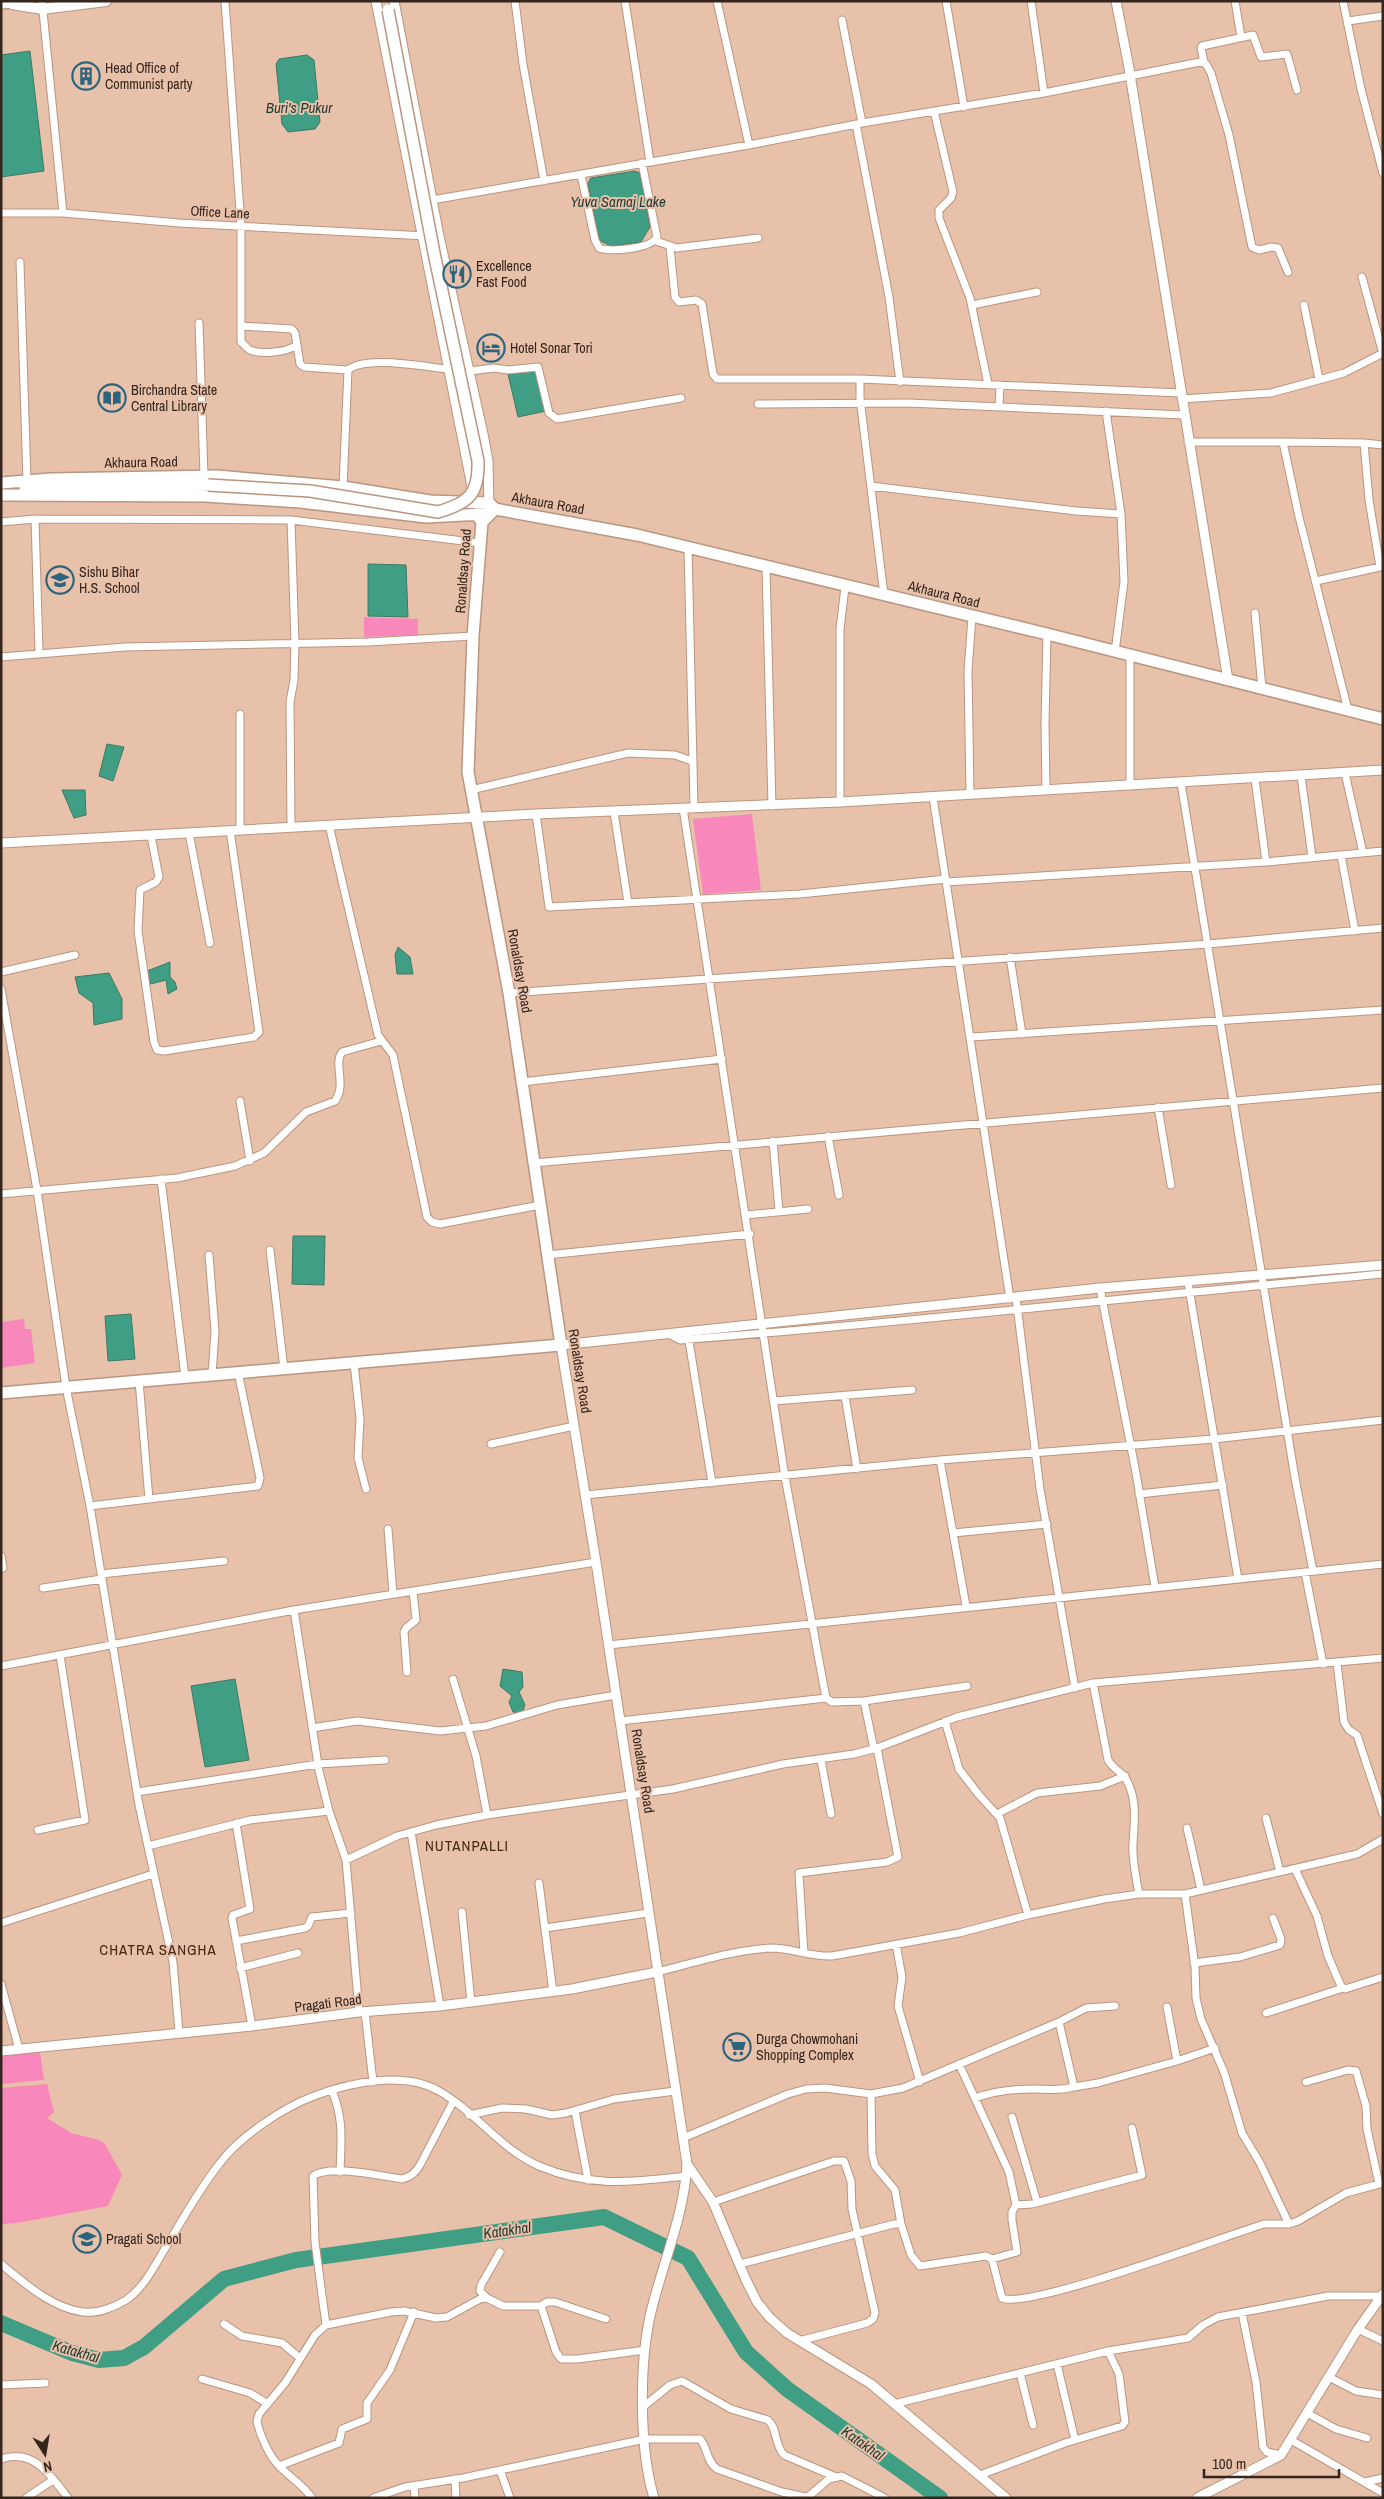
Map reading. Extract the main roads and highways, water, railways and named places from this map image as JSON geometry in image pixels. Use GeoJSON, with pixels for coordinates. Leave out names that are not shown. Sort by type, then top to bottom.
{"type":"FeatureCollection","features":[{"type":"Feature","properties":{"kind":"main road"},"geometry":{"type":"LineString","coordinates":[[5,3],[23,1]]}},
{"type":"Feature","properties":{"kind":"main road"},"geometry":{"type":"LineString","coordinates":[[5,3],[42,5],[106,1]]}},
{"type":"Feature","properties":{"kind":"main road"},"geometry":{"type":"LineString","coordinates":[[1,488],[206,480],[310,491],[438,512],[458,506],[471,495],[478,480],[478,461],[434,253],[388,3]]}},
{"type":"Feature","properties":{"kind":"main road","name":"Akhaura Road"},"geometry":{"type":"LineString","coordinates":[[1,483],[27,480],[206,480],[261,478],[343,487],[484,511],[619,531],[688,553],[844,593],[884,595],[1383,719]]}},
{"type":"Feature","properties":{"kind":"main road","name":"Akhaura Road"},"geometry":{"type":"LineString","coordinates":[[1,495],[205,496],[300,502],[426,517],[484,511]]}},
{"type":"Feature","properties":{"kind":"main road","name":"Ronaldsay Road"},"geometry":{"type":"LineString","coordinates":[[1,1393],[561,1345],[509,993],[468,772],[474,636],[484,511]]}},
{"type":"Feature","properties":{"kind":"water"},"geometry":{"type":"Polygon","coordinates":[[[30,51],[44,171],[1,177],[1,55],[30,51]]]}},
{"type":"Feature","properties":{"kind":"water","name":"Buri's Pukur"},"geometry":{"type":"Polygon","coordinates":[[[307,55],[314,60],[320,122],[315,129],[288,132],[282,124],[276,64],[279,59],[307,55]]]}},
{"type":"Feature","properties":{"kind":"water","name":"Yuva Samaj Lake"},"geometry":{"type":"Polygon","coordinates":[[[635,171],[640,173],[650,227],[641,242],[611,246],[599,240],[588,183],[591,178],[635,171]]]}},
{"type":"Feature","properties":{"kind":"water"},"geometry":{"type":"Polygon","coordinates":[[[538,368],[546,411],[518,417],[508,374],[538,368]]]}},
{"type":"Feature","properties":{"kind":"water"},"geometry":{"type":"Polygon","coordinates":[[[368,564],[406,565],[408,617],[368,616],[368,564]]]}},
{"type":"Feature","properties":{"kind":"water"},"geometry":{"type":"Polygon","coordinates":[[[107,744],[124,747],[113,781],[99,776],[107,744]]]}},
{"type":"Feature","properties":{"kind":"water"},"geometry":{"type":"Polygon","coordinates":[[[62,790],[85,790],[86,815],[74,818],[62,790]]]}},
{"type":"Feature","properties":{"kind":"water"},"geometry":{"type":"Polygon","coordinates":[[[398,947],[410,957],[413,974],[397,974],[395,955],[398,947]]]}},
{"type":"Feature","properties":{"kind":"water"},"geometry":{"type":"Polygon","coordinates":[[[170,962],[170,977],[175,982],[177,989],[168,994],[166,980],[151,984],[147,971],[170,962]]]}},
{"type":"Feature","properties":{"kind":"water"},"geometry":{"type":"Polygon","coordinates":[[[109,973],[122,999],[122,1019],[94,1025],[93,1003],[79,993],[75,977],[109,973]]]}},
{"type":"Feature","properties":{"kind":"water"},"geometry":{"type":"Polygon","coordinates":[[[293,1236],[325,1236],[324,1285],[292,1284],[293,1236]]]}},
{"type":"Feature","properties":{"kind":"water"},"geometry":{"type":"Polygon","coordinates":[[[131,1314],[135,1359],[108,1361],[105,1316],[131,1314]]]}},
{"type":"Feature","properties":{"kind":"water"},"geometry":{"type":"Polygon","coordinates":[[[503,1669],[522,1672],[523,1687],[519,1692],[525,1705],[522,1713],[513,1712],[509,1702],[512,1696],[500,1686],[503,1669]]]}},
{"type":"Feature","properties":{"kind":"water"},"geometry":{"type":"Polygon","coordinates":[[[235,1679],[249,1760],[205,1767],[191,1686],[235,1679]]]}},
{"type":"Feature","properties":{"kind":"waterway","name":"Katakhal"},"geometry":{"type":"LineString","coordinates":[[1,2323],[72,2353],[99,2360],[124,2358],[144,2347],[224,2279],[296,2260],[604,2217],[688,2258],[746,2352],[787,2389],[940,2498]]}},
{"type":"Feature","properties":{"kind":"place","name":"Head Office of Communist party"},"geometry":{"type":"Point","coordinates":[86,76]}},
{"type":"Feature","properties":{"kind":"place","name":"Excellence Fast Food"},"geometry":{"type":"Point","coordinates":[457,274]}},
{"type":"Feature","properties":{"kind":"place","name":"Hotel Sonar Tori"},"geometry":{"type":"Point","coordinates":[491,348]}},
{"type":"Feature","properties":{"kind":"place","name":"Birchandra State Central Library"},"geometry":{"type":"Point","coordinates":[112,398]}},
{"type":"Feature","properties":{"kind":"place","name":"Sishu Bihar H.S. School"},"geometry":{"type":"Point","coordinates":[60,580]}},
{"type":"Feature","properties":{"kind":"place","name":"Durga Chowmohani Shopping Complex"},"geometry":{"type":"Point","coordinates":[737,2047]}},
{"type":"Feature","properties":{"kind":"place","name":"Pragati School"},"geometry":{"type":"Point","coordinates":[87,2239]}},
{"type":"Feature","properties":{"kind":"district","name":"NUTANPALLI"},"geometry":{"type":"Point","coordinates":[467,1845]}},
{"type":"Feature","properties":{"kind":"district","name":"CHATRA SANGHA"},"geometry":{"type":"Point","coordinates":[158,1949]}}]}
